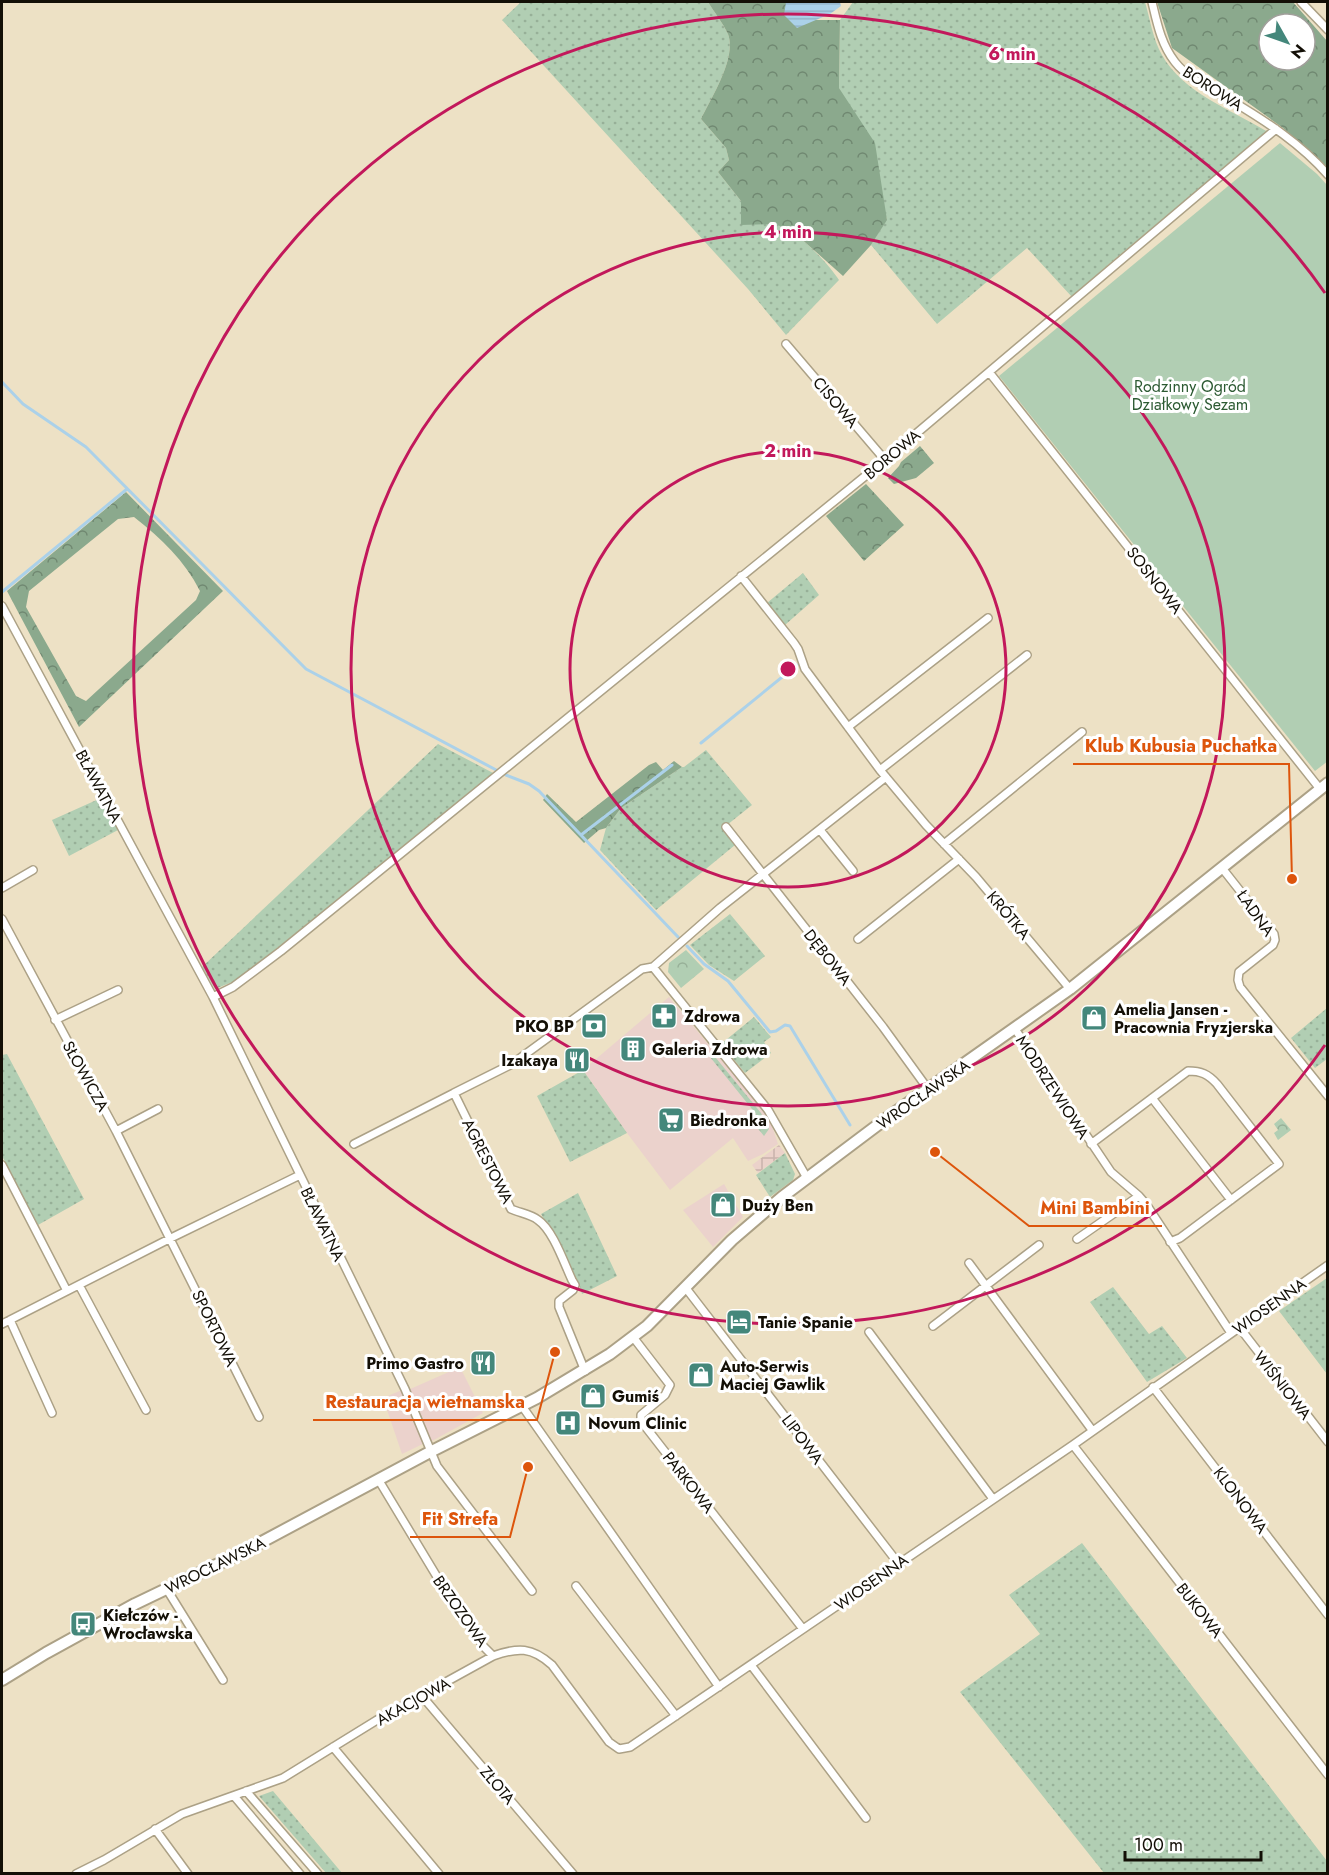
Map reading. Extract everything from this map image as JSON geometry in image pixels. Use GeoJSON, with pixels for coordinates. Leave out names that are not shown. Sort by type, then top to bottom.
{"type":"FeatureCollection","features":[{"type":"Feature","properties":{"kind":"street","name":"BOROWA"},"geometry":{"type":"LineString","coordinates":[[1152,2],[1166,48],[1179,67],[1194,79],[1276,129],[1308,154],[1328,175]]}},
{"type":"Feature","properties":{"kind":"street"},"geometry":{"type":"LineString","coordinates":[[1301,2],[1328,30]]}},
{"type":"Feature","properties":{"kind":"street","name":"BOROWA"},"geometry":{"type":"LineString","coordinates":[[213,997],[233,987],[281,951],[502,773],[885,460],[1191,204],[1276,129]]}},
{"type":"Feature","properties":{"kind":"street","name":"CISOWA"},"geometry":{"type":"LineString","coordinates":[[786,344],[885,460]]}},
{"type":"Feature","properties":{"kind":"street","name":"SOSNOWA"},"geometry":{"type":"LineString","coordinates":[[990,372],[1324,786]]}},
{"type":"Feature","properties":{"kind":"street","name":"KRÓTKA"},"geometry":{"type":"LineString","coordinates":[[741,576],[794,643],[805,669],[880,770],[1010,915],[1070,989]]}},
{"type":"Feature","properties":{"kind":"street","name":"BŁAWATNA"},"geometry":{"type":"LineString","coordinates":[[2,606],[213,997],[405,1389],[430,1452]]}},
{"type":"Feature","properties":{"kind":"street"},"geometry":{"type":"LineString","coordinates":[[848,727],[988,618]]}},
{"type":"Feature","properties":{"kind":"street"},"geometry":{"type":"LineString","coordinates":[[880,770],[1027,655]]}},
{"type":"Feature","properties":{"kind":"street"},"geometry":{"type":"LineString","coordinates":[[944,844],[1082,732]]}},
{"type":"Feature","properties":{"kind":"street"},"geometry":{"type":"LineString","coordinates":[[354,1144],[512,1064],[642,969],[653,967],[762,873],[886,777]]}},
{"type":"Feature","properties":{"kind":"street","name":"WROCŁAWSKA"},"geometry":{"type":"LineString","coordinates":[[2,1680],[90,1628],[166,1588],[241,1553],[585,1371],[633,1337],[659,1315],[732,1239],[807,1178],[1070,989],[1324,786]]}},
{"type":"Feature","properties":{"kind":"street","name":"DĘBOWA"},"geometry":{"type":"LineString","coordinates":[[726,827],[883,1027],[928,1089]]}},
{"type":"Feature","properties":{"kind":"street"},"geometry":{"type":"LineString","coordinates":[[820,830],[854,871]]}},
{"type":"Feature","properties":{"kind":"street"},"geometry":{"type":"LineString","coordinates":[[858,939],[959,859]]}},
{"type":"Feature","properties":{"kind":"street","name":"ŁADNA"},"geometry":{"type":"LineString","coordinates":[[1222,868],[1274,934],[1275,940],[1273,945],[1239,972],[1240,987],[1328,1095]]}},
{"type":"Feature","properties":{"kind":"street"},"geometry":{"type":"LineString","coordinates":[[2,888],[33,870]]}},
{"type":"Feature","properties":{"kind":"street","name":"SŁOWICZA"},"geometry":{"type":"LineString","coordinates":[[2,919],[171,1238]]}},
{"type":"Feature","properties":{"kind":"street"},"geometry":{"type":"LineString","coordinates":[[653,967],[768,1110],[807,1178]]}},
{"type":"Feature","properties":{"kind":"street","name":"SŁOWICZA"},"geometry":{"type":"LineString","coordinates":[[55,1020],[118,990]]}},
{"type":"Feature","properties":{"kind":"street","name":"MODRZEWIOWA"},"geometry":{"type":"LineString","coordinates":[[1015,1029],[1091,1144],[1111,1172],[1139,1196],[1231,1333]]}},
{"type":"Feature","properties":{"kind":"street","name":"MODRZEWIOWA"},"geometry":{"type":"LineString","coordinates":[[1091,1144],[1188,1071],[1210,1076],[1280,1164],[1180,1238],[1170,1242]]}},
{"type":"Feature","properties":{"kind":"street","name":"AGRESTOWA"},"geometry":{"type":"LineString","coordinates":[[454,1093],[511,1209],[537,1219],[543,1224],[575,1285],[573,1290],[561,1297],[559,1307],[585,1371]]}},
{"type":"Feature","properties":{"kind":"street"},"geometry":{"type":"LineString","coordinates":[[1152,1098],[1231,1200]]}},
{"type":"Feature","properties":{"kind":"street","name":"SŁOWICZA"},"geometry":{"type":"LineString","coordinates":[[116,1131],[158,1109]]}},
{"type":"Feature","properties":{"kind":"street"},"geometry":{"type":"LineString","coordinates":[[2,1165],[67,1291]]}},
{"type":"Feature","properties":{"kind":"street"},"geometry":{"type":"LineString","coordinates":[[2,1324],[300,1175]]}},
{"type":"Feature","properties":{"kind":"street"},"geometry":{"type":"LineString","coordinates":[[1077,1239],[1139,1196]]}},
{"type":"Feature","properties":{"kind":"street","name":"SPORTOWA"},"geometry":{"type":"LineString","coordinates":[[171,1238],[259,1418]]}},
{"type":"Feature","properties":{"kind":"street"},"geometry":{"type":"LineString","coordinates":[[933,1326],[1039,1245]]}},
{"type":"Feature","properties":{"kind":"street"},"geometry":{"type":"LineString","coordinates":[[969,1263],[1092,1430]]}},
{"type":"Feature","properties":{"kind":"street","name":"WIOSENNA"},"geometry":{"type":"LineString","coordinates":[[619,1749],[630,1747],[719,1687],[1073,1444],[1328,1265]]}},
{"type":"Feature","properties":{"kind":"street"},"geometry":{"type":"LineString","coordinates":[[79,1284],[146,1410]]}},
{"type":"Feature","properties":{"kind":"street","name":"LIPOWA"},"geometry":{"type":"LineString","coordinates":[[685,1287],[898,1563]]}},
{"type":"Feature","properties":{"kind":"street"},"geometry":{"type":"LineString","coordinates":[[10,1320],[52,1413]]}},
{"type":"Feature","properties":{"kind":"street","name":"WIŚNIOWA"},"geometry":{"type":"LineString","coordinates":[[1239,1327],[1328,1442]]}},
{"type":"Feature","properties":{"kind":"street"},"geometry":{"type":"LineString","coordinates":[[869,1332],[993,1499]]}},
{"type":"Feature","properties":{"kind":"street","name":"PARKOWA"},"geometry":{"type":"LineString","coordinates":[[633,1337],[670,1385],[665,1395],[641,1415],[641,1420],[802,1629]]}},
{"type":"Feature","properties":{"kind":"street","name":"KLONOWA"},"geometry":{"type":"LineString","coordinates":[[1153,1387],[1328,1615]]}},
{"type":"Feature","properties":{"kind":"street"},"geometry":{"type":"LineString","coordinates":[[522,1406],[719,1687]]}},
{"type":"Feature","properties":{"kind":"street","name":"BUKOWA"},"geometry":{"type":"LineString","coordinates":[[1073,1444],[1328,1775]]}},
{"type":"Feature","properties":{"kind":"street"},"geometry":{"type":"LineString","coordinates":[[430,1452],[437,1466],[532,1591]]}},
{"type":"Feature","properties":{"kind":"street","name":"BRZOZOWA"},"geometry":{"type":"LineString","coordinates":[[378,1479],[451,1600],[484,1647],[493,1656],[520,1650],[542,1656],[552,1665],[609,1742],[619,1749]]}},
{"type":"Feature","properties":{"kind":"street"},"geometry":{"type":"LineString","coordinates":[[576,1586],[675,1716]]}},
{"type":"Feature","properties":{"kind":"street"},"geometry":{"type":"LineString","coordinates":[[166,1588],[223,1680]]}},
{"type":"Feature","properties":{"kind":"street","name":"AKACJOWA"},"geometry":{"type":"LineString","coordinates":[[76,1874],[182,1814],[283,1778],[377,1720],[493,1656]]}},
{"type":"Feature","properties":{"kind":"street"},"geometry":{"type":"LineString","coordinates":[[751,1665],[866,1818]]}},
{"type":"Feature","properties":{"kind":"street","name":"ZŁOTA"},"geometry":{"type":"LineString","coordinates":[[422,1696],[573,1874]]}},
{"type":"Feature","properties":{"kind":"street"},"geometry":{"type":"LineString","coordinates":[[333,1747],[439,1874]]}},
{"type":"Feature","properties":{"kind":"street"},"geometry":{"type":"LineString","coordinates":[[246,1791],[318,1874]]}},
{"type":"Feature","properties":{"kind":"street"},"geometry":{"type":"LineString","coordinates":[[234,1796],[300,1874]]}},
{"type":"Feature","properties":{"kind":"street"},"geometry":{"type":"LineString","coordinates":[[155,1829],[188,1874]]}},
{"type":"Feature","properties":{"kind":"shaded area"},"geometry":{"type":"Polygon","coordinates":[[[669,997],[762,1109],[772,1126],[778,1144],[748,1161],[733,1138],[670,1190],[583,1070],[669,997]]]}},
{"type":"Feature","properties":{"kind":"shaded area"},"geometry":{"type":"Polygon","coordinates":[[[779,1145],[785,1153],[758,1173],[752,1165],[779,1145]]]}},
{"type":"Feature","properties":{"kind":"shaded area"},"geometry":{"type":"Polygon","coordinates":[[[724,1184],[743,1217],[713,1247],[683,1210],[724,1184]]]}},
{"type":"Feature","properties":{"kind":"shaded area"},"geometry":{"type":"Polygon","coordinates":[[[460,1367],[483,1413],[432,1441],[408,1390],[460,1367]]]}},
{"type":"Feature","properties":{"kind":"shaded area"},"geometry":{"type":"Polygon","coordinates":[[[402,1390],[427,1442],[402,1454],[383,1398],[402,1390]]]}},
{"type":"Feature","properties":{"kind":"green space"},"geometry":{"type":"Polygon","coordinates":[[[521,2],[708,2],[726,30],[730,44],[722,78],[701,119],[726,148],[729,160],[718,172],[741,201],[741,224],[771,223],[792,232],[810,247],[839,280],[786,335],[748,289],[502,20],[521,2]]]}},
{"type":"Feature","properties":{"kind":"green space"},"geometry":{"type":"Polygon","coordinates":[[[708,2],[792,2],[791,20],[840,20],[839,88],[875,143],[887,220],[871,245],[843,276],[798,236],[776,224],[741,225],[741,201],[718,172],[729,160],[726,148],[701,119],[722,78],[730,44],[726,30],[708,2]]]}},
{"type":"Feature","properties":{"kind":"green space"},"geometry":{"type":"Polygon","coordinates":[[[853,2],[1145,2],[1156,43],[1171,68],[1182,80],[1209,100],[1268,132],[1072,297],[1027,248],[937,324],[871,245],[887,219],[839,88],[840,20],[853,2]]]}},
{"type":"Feature","properties":{"kind":"green space"},"geometry":{"type":"Polygon","coordinates":[[[1157,2],[1293,2],[1302,12],[1257,12],[1257,72],[1317,72],[1317,30],[1327,41],[1327,169],[1283,128],[1172,48],[1157,2]]]}},
{"type":"Feature","properties":{"kind":"green space","name":"Rodzinny Ogród Działkowy Sezam"},"geometry":{"type":"Polygon","coordinates":[[[1280,143],[1327,185],[1328,761],[1315,771],[999,376],[1280,143]]]}},
{"type":"Feature","properties":{"kind":"green space"},"geometry":{"type":"Polygon","coordinates":[[[920,446],[934,463],[916,478],[894,484],[888,478],[901,462],[920,446]]]}},
{"type":"Feature","properties":{"kind":"green space"},"geometry":{"type":"Polygon","coordinates":[[[866,484],[904,525],[864,561],[826,516],[866,484]]]}},
{"type":"Feature","properties":{"kind":"green space"},"geometry":{"type":"Polygon","coordinates":[[[126,492],[223,591],[79,727],[7,591],[126,492]],[[134,517],[118,519],[29,591],[26,607],[76,696],[86,701],[196,600],[200,591],[179,560],[163,542],[134,517]]]}},
{"type":"Feature","properties":{"kind":"green space"},"geometry":{"type":"Polygon","coordinates":[[[803,573],[819,595],[785,625],[767,603],[803,573]]]}},
{"type":"Feature","properties":{"kind":"green space"},"geometry":{"type":"Polygon","coordinates":[[[438,744],[495,774],[237,980],[215,989],[202,967],[438,744]]]}},
{"type":"Feature","properties":{"kind":"green space"},"geometry":{"type":"Polygon","coordinates":[[[706,750],[752,805],[722,829],[735,845],[656,910],[600,850],[606,828],[621,808],[706,750]]]}},
{"type":"Feature","properties":{"kind":"green space"},"geometry":{"type":"Polygon","coordinates":[[[674,761],[682,767],[621,808],[606,828],[599,830],[584,843],[543,800],[547,794],[576,822],[649,765],[656,762],[663,770],[674,761]]]}},
{"type":"Feature","properties":{"kind":"green space"},"geometry":{"type":"Polygon","coordinates":[[[101,798],[118,830],[69,856],[52,820],[101,798]]]}},
{"type":"Feature","properties":{"kind":"green space"},"geometry":{"type":"Polygon","coordinates":[[[730,914],[765,956],[734,981],[709,965],[690,945],[730,914]]]}},
{"type":"Feature","properties":{"kind":"green space"},"geometry":{"type":"Polygon","coordinates":[[[686,950],[704,969],[681,988],[668,972],[669,963],[686,950]]]}},
{"type":"Feature","properties":{"kind":"green space"},"geometry":{"type":"Polygon","coordinates":[[[1327,1008],[1327,1059],[1315,1068],[1291,1038],[1327,1008]]]}},
{"type":"Feature","properties":{"kind":"green space"},"geometry":{"type":"Polygon","coordinates":[[[754,1017],[771,1037],[764,1042],[771,1053],[745,1073],[721,1044],[754,1017]]]}},
{"type":"Feature","properties":{"kind":"green space"},"geometry":{"type":"Polygon","coordinates":[[[7,1054],[84,1199],[38,1225],[2,1156],[2,1055],[7,1054]]]}},
{"type":"Feature","properties":{"kind":"green space"},"geometry":{"type":"Polygon","coordinates":[[[713,1056],[761,1113],[769,1129],[764,1136],[751,1120],[756,1114],[710,1057],[713,1056]]]}},
{"type":"Feature","properties":{"kind":"green space"},"geometry":{"type":"Polygon","coordinates":[[[583,1070],[627,1133],[570,1162],[537,1096],[583,1070]]]}},
{"type":"Feature","properties":{"kind":"green space"},"geometry":{"type":"Polygon","coordinates":[[[1281,1118],[1291,1130],[1278,1140],[1274,1133],[1278,1130],[1274,1124],[1281,1118]]]}},
{"type":"Feature","properties":{"kind":"green space"},"geometry":{"type":"Polygon","coordinates":[[[785,1153],[795,1174],[793,1180],[770,1197],[756,1175],[785,1153]]]}},
{"type":"Feature","properties":{"kind":"green space"},"geometry":{"type":"Polygon","coordinates":[[[578,1193],[617,1276],[582,1294],[578,1281],[541,1214],[578,1193]]]}},
{"type":"Feature","properties":{"kind":"green space"},"geometry":{"type":"Polygon","coordinates":[[[1327,1278],[1327,1374],[1279,1311],[1327,1278]]]}},
{"type":"Feature","properties":{"kind":"green space"},"geometry":{"type":"Polygon","coordinates":[[[1113,1287],[1149,1334],[1162,1326],[1187,1358],[1147,1382],[1090,1302],[1113,1287]]]}},
{"type":"Feature","properties":{"kind":"green space"},"geometry":{"type":"Polygon","coordinates":[[[1082,1543],[1327,1861],[1327,1873],[1104,1873],[960,1692],[1040,1634],[1009,1595],[1082,1543]]]}},
{"type":"Feature","properties":{"kind":"green space"},"geometry":{"type":"Polygon","coordinates":[[[273,1791],[342,1873],[326,1873],[259,1796],[273,1791]]]}},
{"type":"Feature","properties":{"kind":"water"},"geometry":{"type":"Polygon","coordinates":[[[786,2],[840,2],[841,6],[830,14],[797,28],[784,15],[786,2]]]}},
{"type":"Feature","properties":{"kind":"waterway"},"geometry":{"type":"LineString","coordinates":[[2,382],[23,404],[86,447],[306,669],[500,772]]}},
{"type":"Feature","properties":{"kind":"waterway"},"geometry":{"type":"LineString","coordinates":[[2,592],[127,489]]}},
{"type":"Feature","properties":{"kind":"waterway"},"geometry":{"type":"LineString","coordinates":[[701,743],[797,665]]}},
{"type":"Feature","properties":{"kind":"waterway"},"geometry":{"type":"LineString","coordinates":[[581,835],[672,765]]}},
{"type":"Feature","properties":{"kind":"waterway"},"geometry":{"type":"LineString","coordinates":[[506,775],[529,784],[539,791],[678,937]]}},
{"type":"Feature","properties":{"kind":"waterway"},"geometry":{"type":"LineString","coordinates":[[687,946],[704,964],[728,981],[770,1032],[785,1025],[790,1026],[850,1125]]}},
{"type":"Feature","properties":{"kind":"place","name":"Klub Kubusia Puchatka"},"geometry":{"type":"Point","coordinates":[1292,879]}},
{"type":"Feature","properties":{"kind":"place","name":"Zdrowa"},"geometry":{"type":"Point","coordinates":[664,1016]}},
{"type":"Feature","properties":{"kind":"place","name":"Amelia Jansen - Pracownia Fryzjerska"},"geometry":{"type":"Point","coordinates":[1094,1018]}},
{"type":"Feature","properties":{"kind":"place","name":"PKO BP"},"geometry":{"type":"Point","coordinates":[594,1026]}},
{"type":"Feature","properties":{"kind":"place","name":"Galeria Zdrowa"},"geometry":{"type":"Point","coordinates":[633,1049]}},
{"type":"Feature","properties":{"kind":"place","name":"Izakaya"},"geometry":{"type":"Point","coordinates":[577,1060]}},
{"type":"Feature","properties":{"kind":"place","name":"Biedronka"},"geometry":{"type":"Point","coordinates":[671,1120]}},
{"type":"Feature","properties":{"kind":"place","name":"Mini Bambini"},"geometry":{"type":"Point","coordinates":[935,1152]}},
{"type":"Feature","properties":{"kind":"place","name":"Duży Ben"},"geometry":{"type":"Point","coordinates":[723,1205]}},
{"type":"Feature","properties":{"kind":"place","name":"Tanie Spanie"},"geometry":{"type":"Point","coordinates":[739,1322]}},
{"type":"Feature","properties":{"kind":"place","name":"Restauracja wietnamska"},"geometry":{"type":"Point","coordinates":[555,1352]}},
{"type":"Feature","properties":{"kind":"place","name":"Primo Gastro"},"geometry":{"type":"Point","coordinates":[483,1363]}},
{"type":"Feature","properties":{"kind":"place","name":"Auto-Serwis Maciej Gawlik"},"geometry":{"type":"Point","coordinates":[701,1375]}},
{"type":"Feature","properties":{"kind":"place","name":"Gumiś"},"geometry":{"type":"Point","coordinates":[593,1396]}},
{"type":"Feature","properties":{"kind":"place","name":"Novum Clinic"},"geometry":{"type":"Point","coordinates":[568,1423]}},
{"type":"Feature","properties":{"kind":"place","name":"Fit Strefa"},"geometry":{"type":"Point","coordinates":[528,1467]}},
{"type":"Feature","properties":{"kind":"place","name":"Kiełczów - Wrocławska"},"geometry":{"type":"Point","coordinates":[83,1624]}}]}
